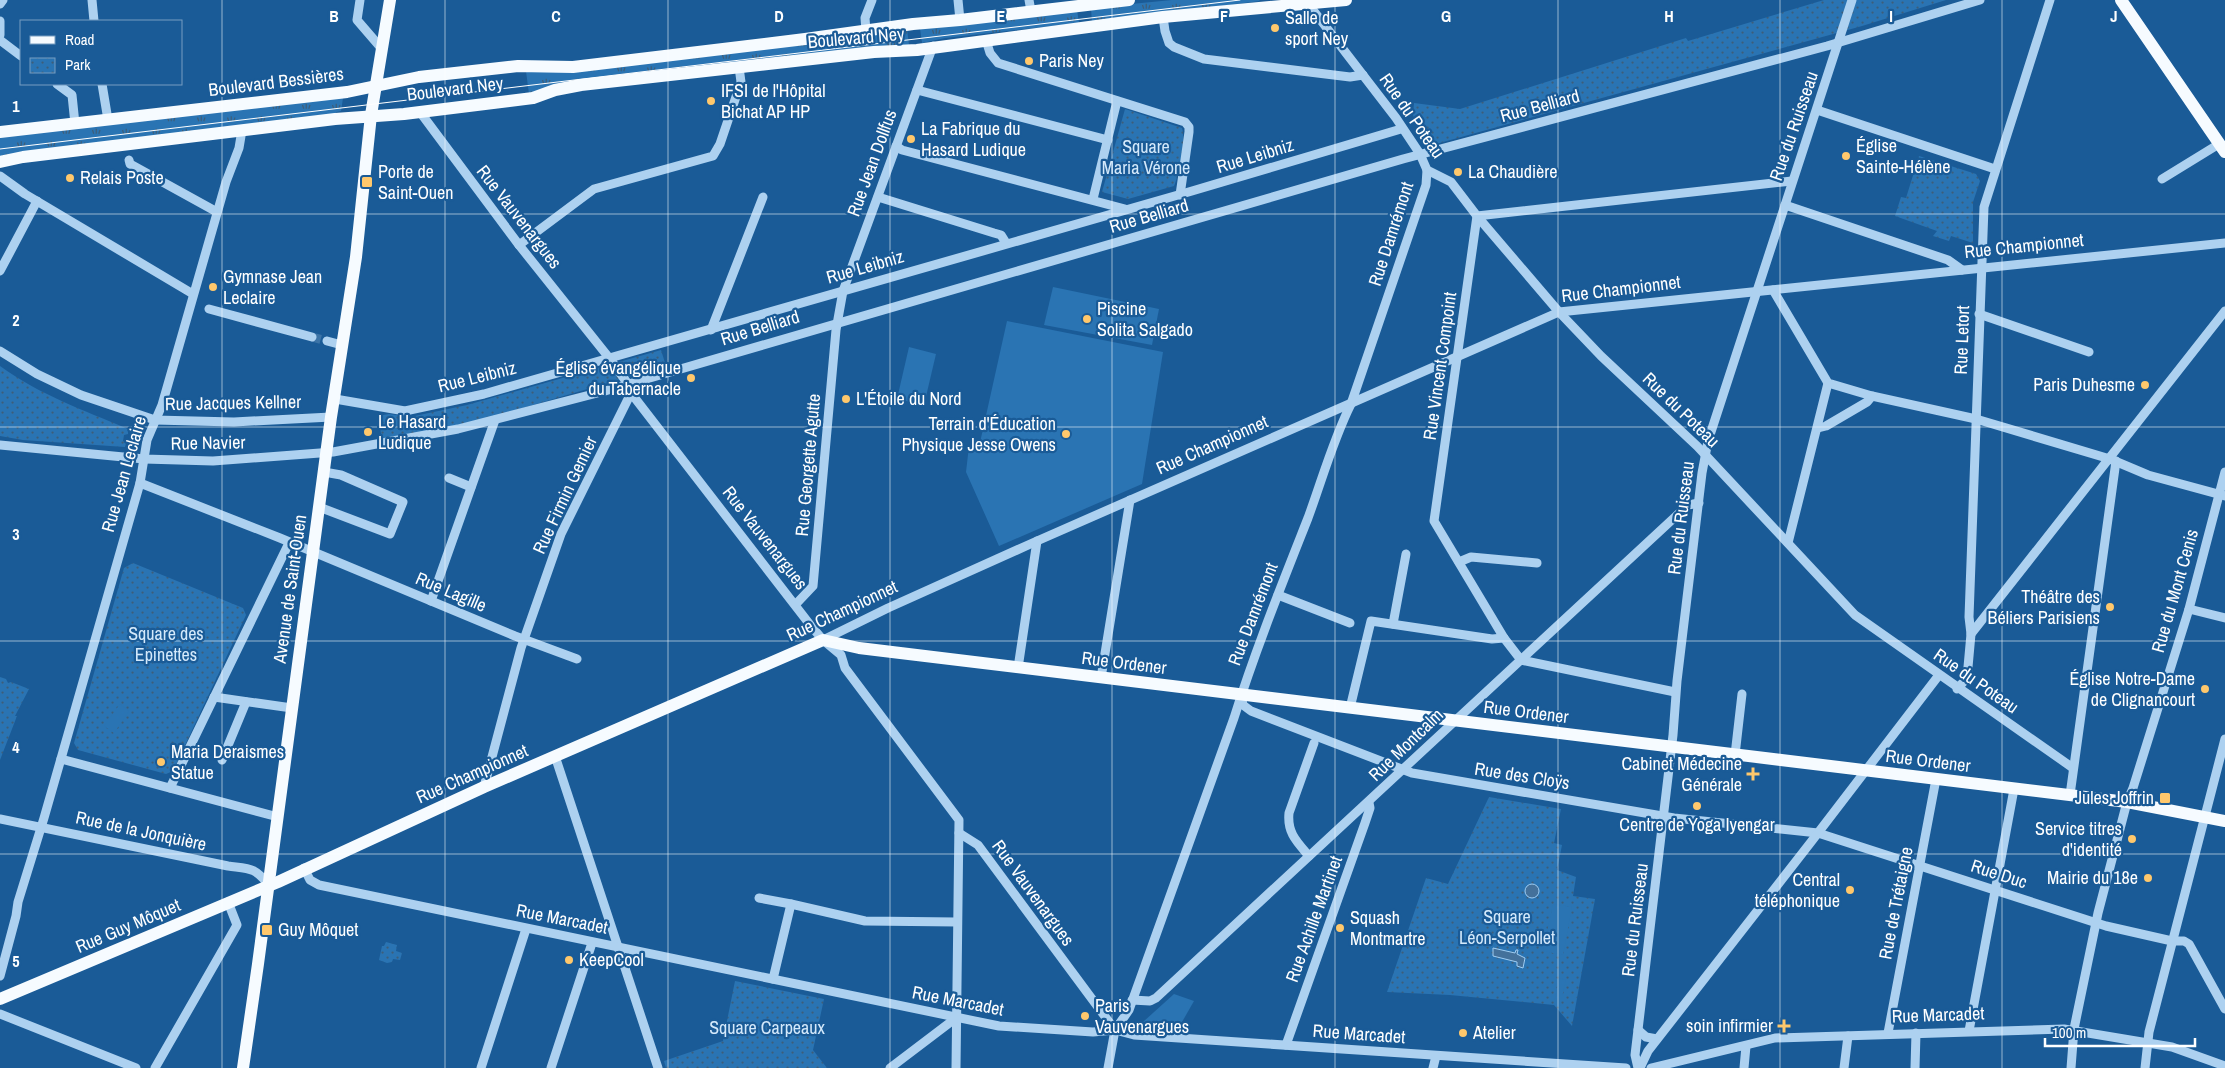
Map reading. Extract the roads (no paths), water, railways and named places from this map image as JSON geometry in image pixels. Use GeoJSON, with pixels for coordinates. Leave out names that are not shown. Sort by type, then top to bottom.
{"type":"FeatureCollection","features":[{"type":"Feature","properties":{"kind":"main road","name":"Avenue de Saint-Ouen"},"geometry":{"type":"LineString","coordinates":[[243,1068],[331,417],[359,234],[371,116],[390,0]]}},
{"type":"Feature","properties":{"kind":"main road","name":"Boulevard Ney"},"geometry":{"type":"LineString","coordinates":[[377,84],[409,78],[518,66],[573,67],[913,24],[960,20],[1030,6],[1129,0]]}},
{"type":"Feature","properties":{"kind":"main road","name":"Boulevard Ney"},"geometry":{"type":"LineString","coordinates":[[371,116],[533,98],[576,86],[986,40],[1163,17],[1306,2],[1346,0]]}},
{"type":"Feature","properties":{"kind":"main road"},"geometry":{"type":"LineString","coordinates":[[2121,0],[2222,148]]}},
{"type":"Feature","properties":{"kind":"main road","name":"Boulevard Bessières"},"geometry":{"type":"LineString","coordinates":[[0,132],[347,92],[377,84]]}},
{"type":"Feature","properties":{"kind":"main road"},"geometry":{"type":"LineString","coordinates":[[0,162],[23,157],[371,116]]}},
{"type":"Feature","properties":{"kind":"main road","name":"Rue Ordener"},"geometry":{"type":"LineString","coordinates":[[823,640],[859,648],[1018,668],[2127,802],[2225,821]]}},
{"type":"Feature","properties":{"kind":"main road","name":"Rue Championnet"},"geometry":{"type":"LineString","coordinates":[[269,885],[484,787],[823,640]]}},
{"type":"Feature","properties":{"kind":"main road","name":"Rue Guy Môquet"},"geometry":{"type":"LineString","coordinates":[[0,999],[269,885]]}},
{"type":"Feature","properties":{"kind":"street"},"geometry":{"type":"LineString","coordinates":[[0,4],[3,0]]}},
{"type":"Feature","properties":{"kind":"street"},"geometry":{"type":"LineString","coordinates":[[92,0],[94,20]]}},
{"type":"Feature","properties":{"kind":"street"},"geometry":{"type":"LineString","coordinates":[[360,0],[357,20],[382,49]]}},
{"type":"Feature","properties":{"kind":"street"},"geometry":{"type":"LineString","coordinates":[[866,31],[865,18],[872,0]]}},
{"type":"Feature","properties":{"kind":"street"},"geometry":{"type":"LineString","coordinates":[[958,0],[960,20]]}},
{"type":"Feature","properties":{"kind":"street","name":"Rue du Ruisseau"},"geometry":{"type":"LineString","coordinates":[[1639,1068],[1635,1056],[1671,747],[1675,692],[1705,455],[1852,0]]}},
{"type":"Feature","properties":{"kind":"street","name":"Rue Belliard"},"geometry":{"type":"LineString","coordinates":[[326,453],[423,437],[495,420],[628,384],[1420,154],[1839,42],[1980,0]]}},
{"type":"Feature","properties":{"kind":"street","name":"Rue Letort"},"geometry":{"type":"LineString","coordinates":[[1957,688],[1967,678],[1971,634],[1969,617],[1980,268],[1984,207],[2050,0]]}},
{"type":"Feature","properties":{"kind":"street","name":"Rue du Poteau"},"geometry":{"type":"LineString","coordinates":[[1306,2],[1396,118],[1401,129],[1420,154],[1427,170],[1451,182],[1477,216],[1559,312],[1601,356],[1705,455],[1855,615],[2073,768]]}},
{"type":"Feature","properties":{"kind":"street"},"geometry":{"type":"LineString","coordinates":[[1163,17],[1169,43],[1174,48],[1204,59],[1350,77],[1363,75]]}},
{"type":"Feature","properties":{"kind":"street"},"geometry":{"type":"LineString","coordinates":[[0,21],[0,35]]}},
{"type":"Feature","properties":{"kind":"street"},"geometry":{"type":"LineString","coordinates":[[0,40],[20,55]]}},
{"type":"Feature","properties":{"kind":"street"},"geometry":{"type":"LineString","coordinates":[[986,40],[990,53],[998,64],[1185,122],[1189,127],[1180,195]]}},
{"type":"Feature","properties":{"kind":"street","name":"Rue Jean Dollfus"},"geometry":{"type":"LineString","coordinates":[[837,322],[843,291],[933,46]]}},
{"type":"Feature","properties":{"kind":"street"},"geometry":{"type":"LineString","coordinates":[[519,245],[594,189],[712,156],[720,144],[741,82],[739,67]]}},
{"type":"Feature","properties":{"kind":"street"},"geometry":{"type":"LineString","coordinates":[[58,85],[72,95],[75,124]]}},
{"type":"Feature","properties":{"kind":"street"},"geometry":{"type":"LineString","coordinates":[[102,85],[108,120]]}},
{"type":"Feature","properties":{"kind":"street"},"geometry":{"type":"LineString","coordinates":[[917,90],[1108,140]]}},
{"type":"Feature","properties":{"kind":"street"},"geometry":{"type":"LineString","coordinates":[[1093,199],[1117,101]]}},
{"type":"Feature","properties":{"kind":"street"},"geometry":{"type":"LineString","coordinates":[[1816,110],[1996,169]]}},
{"type":"Feature","properties":{"kind":"street","name":"Rue Vauvenargues"},"geometry":{"type":"LineString","coordinates":[[420,112],[519,245],[610,359],[628,384],[631,393],[823,640],[841,655],[845,668],[959,820],[959,833],[978,845],[1115,1030]]}},
{"type":"Feature","properties":{"kind":"street","name":"Rue Leibniz"},"geometry":{"type":"LineString","coordinates":[[335,399],[405,411],[484,394],[711,330],[1006,243],[1180,195],[1401,129]]}},
{"type":"Feature","properties":{"kind":"street","name":"Rue Jean Leclaire"},"geometry":{"type":"LineString","coordinates":[[0,976],[18,902],[140,483],[147,440],[162,405],[217,212],[239,148],[242,130]]}},
{"type":"Feature","properties":{"kind":"street"},"geometry":{"type":"LineString","coordinates":[[896,146],[902,150],[1126,209]]}},
{"type":"Feature","properties":{"kind":"street"},"geometry":{"type":"LineString","coordinates":[[2162,179],[2222,148]]}},
{"type":"Feature","properties":{"kind":"street"},"geometry":{"type":"LineString","coordinates":[[129,160],[130,164],[217,212]]}},
{"type":"Feature","properties":{"kind":"street","name":"Rue Damrémont"},"geometry":{"type":"LineString","coordinates":[[1108,1068],[1115,1030],[1129,1010],[1241,695],[1342,421],[1351,404],[1426,186],[1427,170]]}},
{"type":"Feature","properties":{"kind":"street"},"geometry":{"type":"LineString","coordinates":[[0,176],[37,202],[112,244],[193,294]]}},
{"type":"Feature","properties":{"kind":"street"},"geometry":{"type":"LineString","coordinates":[[1477,216],[1792,181]]}},
{"type":"Feature","properties":{"kind":"street"},"geometry":{"type":"LineString","coordinates":[[711,330],[764,197]]}},
{"type":"Feature","properties":{"kind":"street"},"geometry":{"type":"LineString","coordinates":[[878,197],[994,232],[1000,235],[1006,243]]}},
{"type":"Feature","properties":{"kind":"street"},"geometry":{"type":"LineString","coordinates":[[0,271],[37,202]]}},
{"type":"Feature","properties":{"kind":"street"},"geometry":{"type":"LineString","coordinates":[[1785,205],[1948,260],[1962,270]]}},
{"type":"Feature","properties":{"kind":"street","name":"Rue Vincent Compoint"},"geometry":{"type":"LineString","coordinates":[[1459,562],[1434,521],[1477,216]]}},
{"type":"Feature","properties":{"kind":"street","name":"Rue Championnet"},"geometry":{"type":"LineString","coordinates":[[823,640],[888,608],[1130,500],[1559,312],[2225,243]]}},
{"type":"Feature","properties":{"kind":"street"},"geometry":{"type":"LineString","coordinates":[[1773,290],[1828,383],[1872,396],[1976,419],[2113,460],[2148,475],[2222,495]]}},
{"type":"Feature","properties":{"kind":"street"},"geometry":{"type":"LineString","coordinates":[[209,309],[312,337]]}},
{"type":"Feature","properties":{"kind":"street"},"geometry":{"type":"LineString","coordinates":[[1971,634],[2113,460],[2225,311]]}},
{"type":"Feature","properties":{"kind":"street"},"geometry":{"type":"LineString","coordinates":[[1979,314],[2088,352]]}},
{"type":"Feature","properties":{"kind":"street","name":"Rue Georgette Agutte"},"geometry":{"type":"LineString","coordinates":[[796,604],[814,586],[837,322]]}},
{"type":"Feature","properties":{"kind":"street"},"geometry":{"type":"LineString","coordinates":[[327,341],[342,345]]}},
{"type":"Feature","properties":{"kind":"street","name":"Rue Jacques Kellner"},"geometry":{"type":"LineString","coordinates":[[0,351],[37,374],[81,395],[155,420],[234,422],[331,417]]}},
{"type":"Feature","properties":{"kind":"street"},"geometry":{"type":"LineString","coordinates":[[1788,543],[1828,383]]}},
{"type":"Feature","properties":{"kind":"street","name":"Rue Firmin Gemier"},"geometry":{"type":"LineString","coordinates":[[484,787],[524,640],[561,534],[631,393]]}},
{"type":"Feature","properties":{"kind":"street"},"geometry":{"type":"LineString","coordinates":[[1818,428],[1834,422],[1867,402],[1872,396]]}},
{"type":"Feature","properties":{"kind":"street"},"geometry":{"type":"LineString","coordinates":[[431,602],[495,420]]}},
{"type":"Feature","properties":{"kind":"street","name":"Rue Navier"},"geometry":{"type":"LineString","coordinates":[[0,445],[144,459],[213,461],[326,453]]}},
{"type":"Feature","properties":{"kind":"street"},"geometry":{"type":"LineString","coordinates":[[2070,795],[2113,460]]}},
{"type":"Feature","properties":{"kind":"street"},"geometry":{"type":"LineString","coordinates":[[319,507],[390,534],[403,502],[340,475],[324,472]]}},
{"type":"Feature","properties":{"kind":"street","name":"Rue du Mont Cenis"},"geometry":{"type":"LineString","coordinates":[[2071,1068],[2074,1029],[2097,923],[2127,802],[2189,609],[2222,495],[2225,472]]}},
{"type":"Feature","properties":{"kind":"street"},"geometry":{"type":"LineString","coordinates":[[449,478],[472,487]]}},
{"type":"Feature","properties":{"kind":"street","name":"Rue Lagille"},"geometry":{"type":"LineString","coordinates":[[140,483],[577,660]]}},
{"type":"Feature","properties":{"kind":"street"},"geometry":{"type":"LineString","coordinates":[[1100,678],[1130,500]]}},
{"type":"Feature","properties":{"kind":"street","name":"Rue Montcalm"},"geometry":{"type":"LineString","coordinates":[[1132,1000],[1150,1001],[1156,998],[1369,803],[1454,721],[1688,505],[1699,503]]}},
{"type":"Feature","properties":{"kind":"street"},"geometry":{"type":"LineString","coordinates":[[1018,668],[1038,541]]}},
{"type":"Feature","properties":{"kind":"street"},"geometry":{"type":"LineString","coordinates":[[170,788],[289,543]]}},
{"type":"Feature","properties":{"kind":"street"},"geometry":{"type":"LineString","coordinates":[[1392,624],[1406,554]]}},
{"type":"Feature","properties":{"kind":"street"},"geometry":{"type":"LineString","coordinates":[[1538,563],[1471,557],[1459,562],[1504,638],[1521,660],[1675,692]]}},
{"type":"Feature","properties":{"kind":"street"},"geometry":{"type":"LineString","coordinates":[[1278,595],[1350,623]]}},
{"type":"Feature","properties":{"kind":"street"},"geometry":{"type":"LineString","coordinates":[[2189,609],[2225,618]]}},
{"type":"Feature","properties":{"kind":"street"},"geometry":{"type":"LineString","coordinates":[[1350,708],[1371,621],[1492,639],[1504,638]]}},
{"type":"Feature","properties":{"kind":"street"},"geometry":{"type":"LineString","coordinates":[[1639,1068],[1657,1039],[1939,675]]}},
{"type":"Feature","properties":{"kind":"street"},"geometry":{"type":"LineString","coordinates":[[1735,755],[1742,694]]}},
{"type":"Feature","properties":{"kind":"street","name":"Rue des Cloÿs"},"geometry":{"type":"LineString","coordinates":[[1241,695],[1243,705],[1251,711],[1403,770],[1463,783],[1663,817],[1818,833]]}},
{"type":"Feature","properties":{"kind":"street"},"geometry":{"type":"LineString","coordinates":[[214,697],[292,708]]}},
{"type":"Feature","properties":{"kind":"street"},"geometry":{"type":"LineString","coordinates":[[222,760],[246,702]]}},
{"type":"Feature","properties":{"kind":"street"},"geometry":{"type":"LineString","coordinates":[[2145,1068],[2147,1044],[2172,941],[2225,739]]}},
{"type":"Feature","properties":{"kind":"street"},"geometry":{"type":"LineString","coordinates":[[1309,856],[1290,835],[1288,824],[1289,813],[1314,743]]}},
{"type":"Feature","properties":{"kind":"street"},"geometry":{"type":"LineString","coordinates":[[555,756],[658,1068]]}},
{"type":"Feature","properties":{"kind":"street"},"geometry":{"type":"LineString","coordinates":[[61,759],[278,816]]}},
{"type":"Feature","properties":{"kind":"street","name":"Rue de Trétaigne"},"geometry":{"type":"LineString","coordinates":[[1888,1033],[1936,779]]}},
{"type":"Feature","properties":{"kind":"street"},"geometry":{"type":"LineString","coordinates":[[1968,1031],[2014,788]]}},
{"type":"Feature","properties":{"kind":"street","name":"Rue Achille Martinet"},"geometry":{"type":"LineString","coordinates":[[1286,1045],[1365,823],[1370,808],[1369,803]]}},
{"type":"Feature","properties":{"kind":"street","name":"Rue de la Jonquière"},"geometry":{"type":"LineString","coordinates":[[0,819],[228,866],[252,869],[258,872],[269,885]]}},
{"type":"Feature","properties":{"kind":"street"},"geometry":{"type":"LineString","coordinates":[[956,1068],[959,833]]}},
{"type":"Feature","properties":{"kind":"street","name":"Rue Duc"},"geometry":{"type":"LineString","coordinates":[[1818,833],[1920,864],[2097,923],[2172,941],[2184,941],[2189,944],[2225,1009]]}},
{"type":"Feature","properties":{"kind":"street","name":"Rue Marcadet"},"geometry":{"type":"LineString","coordinates":[[304,868],[313,883],[592,943],[999,1026],[1094,1032],[1115,1030],[1134,1035],[1626,1068]]}},
{"type":"Feature","properties":{"kind":"street"},"geometry":{"type":"LineString","coordinates":[[759,898],[865,921],[957,922]]}},
{"type":"Feature","properties":{"kind":"street"},"geometry":{"type":"LineString","coordinates":[[155,1068],[237,925],[228,902]]}},
{"type":"Feature","properties":{"kind":"street"},"geometry":{"type":"LineString","coordinates":[[773,979],[791,904]]}},
{"type":"Feature","properties":{"kind":"street"},"geometry":{"type":"LineString","coordinates":[[481,1068],[526,929]]}},
{"type":"Feature","properties":{"kind":"street"},"geometry":{"type":"LineString","coordinates":[[551,1068],[592,943]]}},
{"type":"Feature","properties":{"kind":"street"},"geometry":{"type":"LineString","coordinates":[[0,1014],[136,1068]]}},
{"type":"Feature","properties":{"kind":"street"},"geometry":{"type":"LineString","coordinates":[[890,1068],[956,1018]]}},
{"type":"Feature","properties":{"kind":"street","name":"Rue Marcadet"},"geometry":{"type":"LineString","coordinates":[[1651,1068],[1775,1038],[1888,1033],[2074,1029],[2147,1044],[2172,1047],[2225,1066]]}},
{"type":"Feature","properties":{"kind":"street"},"geometry":{"type":"LineString","coordinates":[[1638,1030],[1646,1037],[1657,1039]]}},
{"type":"Feature","properties":{"kind":"street"},"geometry":{"type":"LineString","coordinates":[[1915,1068],[1916,1033]]}},
{"type":"Feature","properties":{"kind":"street"},"geometry":{"type":"LineString","coordinates":[[1844,1068],[1848,1036]]}},
{"type":"Feature","properties":{"kind":"street"},"geometry":{"type":"LineString","coordinates":[[1744,1068],[1746,1046]]}},
{"type":"Feature","properties":{"kind":"street"},"geometry":{"type":"LineString","coordinates":[[1433,1068],[1436,1056]]}},
{"type":"Feature","properties":{"kind":"tunnel"},"geometry":{"type":"LineString","coordinates":[[312,337],[327,341]]}},
{"type":"Feature","properties":{"kind":"tram line"},"geometry":{"type":"LineString","coordinates":[[0,149],[1240,0]]}},
{"type":"Feature","properties":{"kind":"place","name":"Salle de sport Ney"},"geometry":{"type":"Point","coordinates":[1275,28]}},
{"type":"Feature","properties":{"kind":"place","name":"Paris Ney"},"geometry":{"type":"Point","coordinates":[1029,61]}},
{"type":"Feature","properties":{"kind":"place","name":"IFSI de l'Hôpital Bichat AP HP"},"geometry":{"type":"Point","coordinates":[711,101]}},
{"type":"Feature","properties":{"kind":"place","name":"La Fabrique du Hasard Ludique"},"geometry":{"type":"Point","coordinates":[911,139]}},
{"type":"Feature","properties":{"kind":"place","name":"Église Sainte-Hélène"},"geometry":{"type":"Point","coordinates":[1846,156]}},
{"type":"Feature","properties":{"kind":"place","name":"La Chaudière"},"geometry":{"type":"Point","coordinates":[1458,172]}},
{"type":"Feature","properties":{"kind":"place","name":"Relais Poste"},"geometry":{"type":"Point","coordinates":[70,178]}},
{"type":"Feature","properties":{"kind":"place","name":"Porte de Saint-Ouen"},"geometry":{"type":"Point","coordinates":[367,182]}},
{"type":"Feature","properties":{"kind":"place","name":"Gymnase Jean Leclaire"},"geometry":{"type":"Point","coordinates":[213,287]}},
{"type":"Feature","properties":{"kind":"place","name":"Piscine Solita Salgado"},"geometry":{"type":"Point","coordinates":[1087,319]}},
{"type":"Feature","properties":{"kind":"place","name":"Église évangélique du Tabernacle"},"geometry":{"type":"Point","coordinates":[691,378]}},
{"type":"Feature","properties":{"kind":"place","name":"Paris Duhesme"},"geometry":{"type":"Point","coordinates":[2145,385]}},
{"type":"Feature","properties":{"kind":"place","name":"L'Étoile du Nord"},"geometry":{"type":"Point","coordinates":[846,399]}},
{"type":"Feature","properties":{"kind":"place","name":"Le Hasard Ludique"},"geometry":{"type":"Point","coordinates":[368,432]}},
{"type":"Feature","properties":{"kind":"place","name":"Terrain d'Éducation Physique Jesse Owens"},"geometry":{"type":"Point","coordinates":[1066,434]}},
{"type":"Feature","properties":{"kind":"place","name":"Théâtre des Béliers Parisiens"},"geometry":{"type":"Point","coordinates":[2110,607]}},
{"type":"Feature","properties":{"kind":"place","name":"Église Notre-Dame de Clignancourt"},"geometry":{"type":"Point","coordinates":[2205,689]}},
{"type":"Feature","properties":{"kind":"place","name":"Maria Deraismes Statue"},"geometry":{"type":"Point","coordinates":[161,762]}},
{"type":"Feature","properties":{"kind":"place","name":"Cabinet Médecine Générale"},"geometry":{"type":"Point","coordinates":[1753,774]}},
{"type":"Feature","properties":{"kind":"place","name":"Jules Joffrin"},"geometry":{"type":"Point","coordinates":[2165,798]}},
{"type":"Feature","properties":{"kind":"place","name":"Centre de Yoga Iyengar"},"geometry":{"type":"Point","coordinates":[1697,806]}},
{"type":"Feature","properties":{"kind":"place","name":"Service titres d'identité"},"geometry":{"type":"Point","coordinates":[2132,839]}},
{"type":"Feature","properties":{"kind":"place","name":"Mairie du 18e"},"geometry":{"type":"Point","coordinates":[2148,878]}},
{"type":"Feature","properties":{"kind":"place","name":"Central téléphonique"},"geometry":{"type":"Point","coordinates":[1850,890]}},
{"type":"Feature","properties":{"kind":"place","name":"Squash Montmartre"},"geometry":{"type":"Point","coordinates":[1340,928]}},
{"type":"Feature","properties":{"kind":"place","name":"Guy Môquet"},"geometry":{"type":"Point","coordinates":[267,930]}},
{"type":"Feature","properties":{"kind":"place","name":"KeepCool"},"geometry":{"type":"Point","coordinates":[569,960]}},
{"type":"Feature","properties":{"kind":"place","name":"Paris Vauvenargues"},"geometry":{"type":"Point","coordinates":[1085,1016]}},
{"type":"Feature","properties":{"kind":"place","name":"soin infirmier"},"geometry":{"type":"Point","coordinates":[1784,1026]}},
{"type":"Feature","properties":{"kind":"place","name":"Atelier"},"geometry":{"type":"Point","coordinates":[1463,1033]}},
{"type":"Feature","properties":{"kind":"park label","name":"Square Maria Vérone"},"geometry":{"type":"Point","coordinates":[1146,157]}},
{"type":"Feature","properties":{"kind":"park label","name":"Square des Epinettes"},"geometry":{"type":"Point","coordinates":[166,644]}},
{"type":"Feature","properties":{"kind":"park label","name":"Square Léon-Serpollet"},"geometry":{"type":"Point","coordinates":[1507,928]}},
{"type":"Feature","properties":{"kind":"park label","name":"Square Carpeaux"},"geometry":{"type":"Point","coordinates":[767,1028]}}]}
